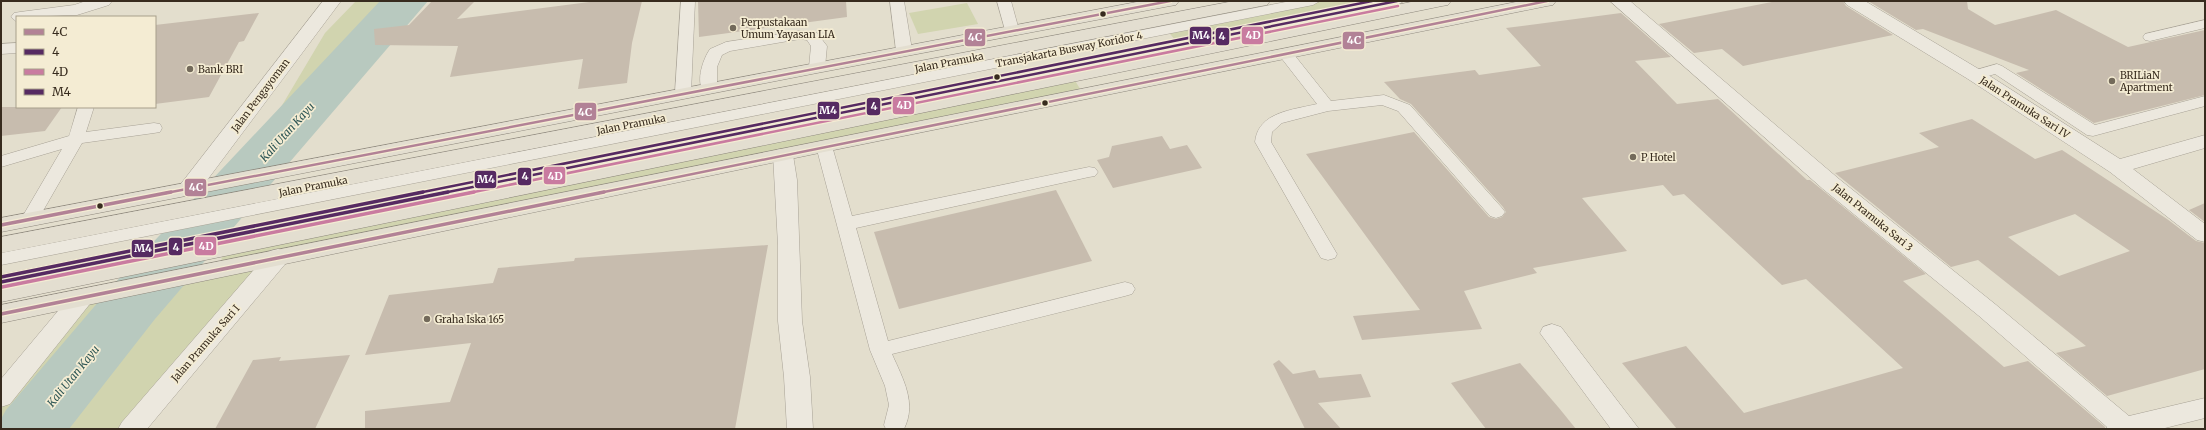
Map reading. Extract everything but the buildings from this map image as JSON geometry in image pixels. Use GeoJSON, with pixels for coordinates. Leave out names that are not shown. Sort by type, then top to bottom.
{"type":"FeatureCollection","features":[{"type":"Feature","properties":{"kind":"main road","name":"Jalan Pramuka"},"geometry":{"type":"LineString","coordinates":[[1,246],[263,195],[1061,30],[1170,1]]}},
{"type":"Feature","properties":{"kind":"main road","name":"Jalan Pramuka"},"geometry":{"type":"LineString","coordinates":[[1,225],[1012,30],[1061,30],[1261,1]]}},
{"type":"Feature","properties":{"kind":"main road"},"geometry":{"type":"LineString","coordinates":[[1,294],[118,263],[190,255],[1442,1]]}},
{"type":"Feature","properties":{"kind":"main road"},"geometry":{"type":"LineString","coordinates":[[1,314],[824,146],[1287,55],[1547,1]]}},
{"type":"Feature","properties":{"kind":"main road"},"geometry":{"type":"LineString","coordinates":[[398,234],[439,204]]}},
{"type":"Feature","properties":{"kind":"street"},"geometry":{"type":"LineString","coordinates":[[28,16],[77,10],[103,1]]}},
{"type":"Feature","properties":{"kind":"street","name":"Jalan Pengayoman"},"geometry":{"type":"LineString","coordinates":[[188,190],[332,1]]}},
{"type":"Feature","properties":{"kind":"street","name":"Jalan Pramuka Sari 3"},"geometry":{"type":"LineString","coordinates":[[1619,1],[1831,184],[1987,310],[2120,428]]}},
{"type":"Feature","properties":{"kind":"street","name":"Jalan Pramuka Sari IV"},"geometry":{"type":"LineString","coordinates":[[1853,1],[1975,75],[2117,167],[2205,235]]}},
{"type":"Feature","properties":{"kind":"street"},"geometry":{"type":"LineString","coordinates":[[1,20],[16,17]]}},
{"type":"Feature","properties":{"kind":"street"},"geometry":{"type":"LineString","coordinates":[[2117,167],[2205,141]]}},
{"type":"Feature","properties":{"kind":"street"},"geometry":{"type":"LineString","coordinates":[[783,155],[786,177],[789,245],[790,321],[797,377],[800,429]]}},
{"type":"Feature","properties":{"kind":"street","name":"Jalan Pramuka Sari I"},"geometry":{"type":"LineString","coordinates":[[131,429],[278,257]]}},
{"type":"Feature","properties":{"kind":"street"},"geometry":{"type":"LineString","coordinates":[[1,397],[91,296]]}},
{"type":"Feature","properties":{"kind":"street"},"geometry":{"type":"LineString","coordinates":[[1552,333],[1626,429]]}},
{"type":"Feature","properties":{"kind":"street"},"geometry":{"type":"LineString","coordinates":[[2120,428],[2205,408]]}},
{"type":"Feature","properties":{"kind":"lane"},"geometry":{"type":"LineString","coordinates":[[683,94],[688,1]]}},
{"type":"Feature","properties":{"kind":"lane"},"geometry":{"type":"LineString","coordinates":[[898,1],[904,50]]}},
{"type":"Feature","properties":{"kind":"lane"},"geometry":{"type":"LineString","coordinates":[[1004,1],[1012,30]]}},
{"type":"Feature","properties":{"kind":"lane","name":"Transjakarta Busway Koridor 4"},"geometry":{"type":"LineString","coordinates":[[1,259],[1313,1]]}},
{"type":"Feature","properties":{"kind":"lane","name":"Transjakarta Busway Koridor 4"},"geometry":{"type":"LineString","coordinates":[[1,282],[118,263],[211,239],[1397,1]]}},
{"type":"Feature","properties":{"kind":"lane"},"geometry":{"type":"LineString","coordinates":[[2150,37],[2205,24]]}},
{"type":"Feature","properties":{"kind":"lane"},"geometry":{"type":"LineString","coordinates":[[709,88],[709,67],[715,52],[726,47],[800,35],[812,36],[819,46],[817,67]]}},
{"type":"Feature","properties":{"kind":"lane"},"geometry":{"type":"LineString","coordinates":[[1,49],[16,48]]}},
{"type":"Feature","properties":{"kind":"lane"},"geometry":{"type":"LineString","coordinates":[[1287,55],[1301,75],[1327,106]]}},
{"type":"Feature","properties":{"kind":"lane"},"geometry":{"type":"LineString","coordinates":[[1975,75],[1997,69],[2093,131],[2205,101]]}},
{"type":"Feature","properties":{"kind":"lane"},"geometry":{"type":"LineString","coordinates":[[1328,254],[1264,142],[1264,131],[1276,120],[1327,106],[1384,100],[1404,108],[1496,212]]}},
{"type":"Feature","properties":{"kind":"lane"},"geometry":{"type":"LineString","coordinates":[[30,219],[76,139],[86,108]]}},
{"type":"Feature","properties":{"kind":"lane"},"geometry":{"type":"LineString","coordinates":[[1,162],[76,139],[154,128]]}},
{"type":"Feature","properties":{"kind":"lane"},"geometry":{"type":"LineString","coordinates":[[824,146],[880,350],[895,386],[900,406],[896,425]]}},
{"type":"Feature","properties":{"kind":"lane"},"geometry":{"type":"LineString","coordinates":[[845,224],[1089,172]]}},
{"type":"Feature","properties":{"kind":"lane"},"geometry":{"type":"LineString","coordinates":[[880,350],[1125,289]]}},
{"type":"Feature","properties":{"kind":"green space"},"geometry":{"type":"Polygon","coordinates":[[[356,1],[390,1],[350,44],[285,124],[265,134],[325,33],[356,1]]]}},
{"type":"Feature","properties":{"kind":"green space"},"geometry":{"type":"Polygon","coordinates":[[[1313,1],[1397,1],[1179,45],[1167,30],[1313,1]]]}},
{"type":"Feature","properties":{"kind":"green space"},"geometry":{"type":"Polygon","coordinates":[[[967,3],[978,24],[918,34],[909,13],[967,3]]]}},
{"type":"Feature","properties":{"kind":"green space"},"geometry":{"type":"Polygon","coordinates":[[[1072,76],[1084,95],[277,258],[137,429],[1,429],[1,399],[84,302],[220,269],[223,249],[1072,76]]]}},
{"type":"Feature","properties":{"kind":"waterway","name":"Kali Utan Kayu"},"geometry":{"type":"LineString","coordinates":[[30,429],[133,303],[405,1]]}},
{"type":"Feature","properties":{"kind":"transit line","name":"4C"},"geometry":{"type":"LineString","coordinates":[[1,225],[817,67],[1170,1]]}},
{"type":"Feature","properties":{"kind":"transit line","name":"M4"},"geometry":{"type":"LineString","coordinates":[[1,277],[1372,1]]}},
{"type":"Feature","properties":{"kind":"transit line","name":"4"},"geometry":{"type":"LineString","coordinates":[[1,282],[1397,1]]}},
{"type":"Feature","properties":{"kind":"transit line","name":"4C"},"geometry":{"type":"LineString","coordinates":[[1,314],[1547,1]]}},
{"type":"Feature","properties":{"kind":"transit line","name":"4D"},"geometry":{"type":"LineString","coordinates":[[2,287],[1398,6]]}},
{"type":"Feature","properties":{"kind":"place","name":"Perpustakaan Umum Yayasan LIA"},"geometry":{"type":"Point","coordinates":[733,28]}},
{"type":"Feature","properties":{"kind":"place","name":"Bank BRI"},"geometry":{"type":"Point","coordinates":[190,69]}},
{"type":"Feature","properties":{"kind":"place","name":"BRILiaN Apartment"},"geometry":{"type":"Point","coordinates":[2112,81]}},
{"type":"Feature","properties":{"kind":"place","name":"P Hotel"},"geometry":{"type":"Point","coordinates":[1633,157]}},
{"type":"Feature","properties":{"kind":"place","name":"Graha Iska 165"},"geometry":{"type":"Point","coordinates":[427,319]}}]}
